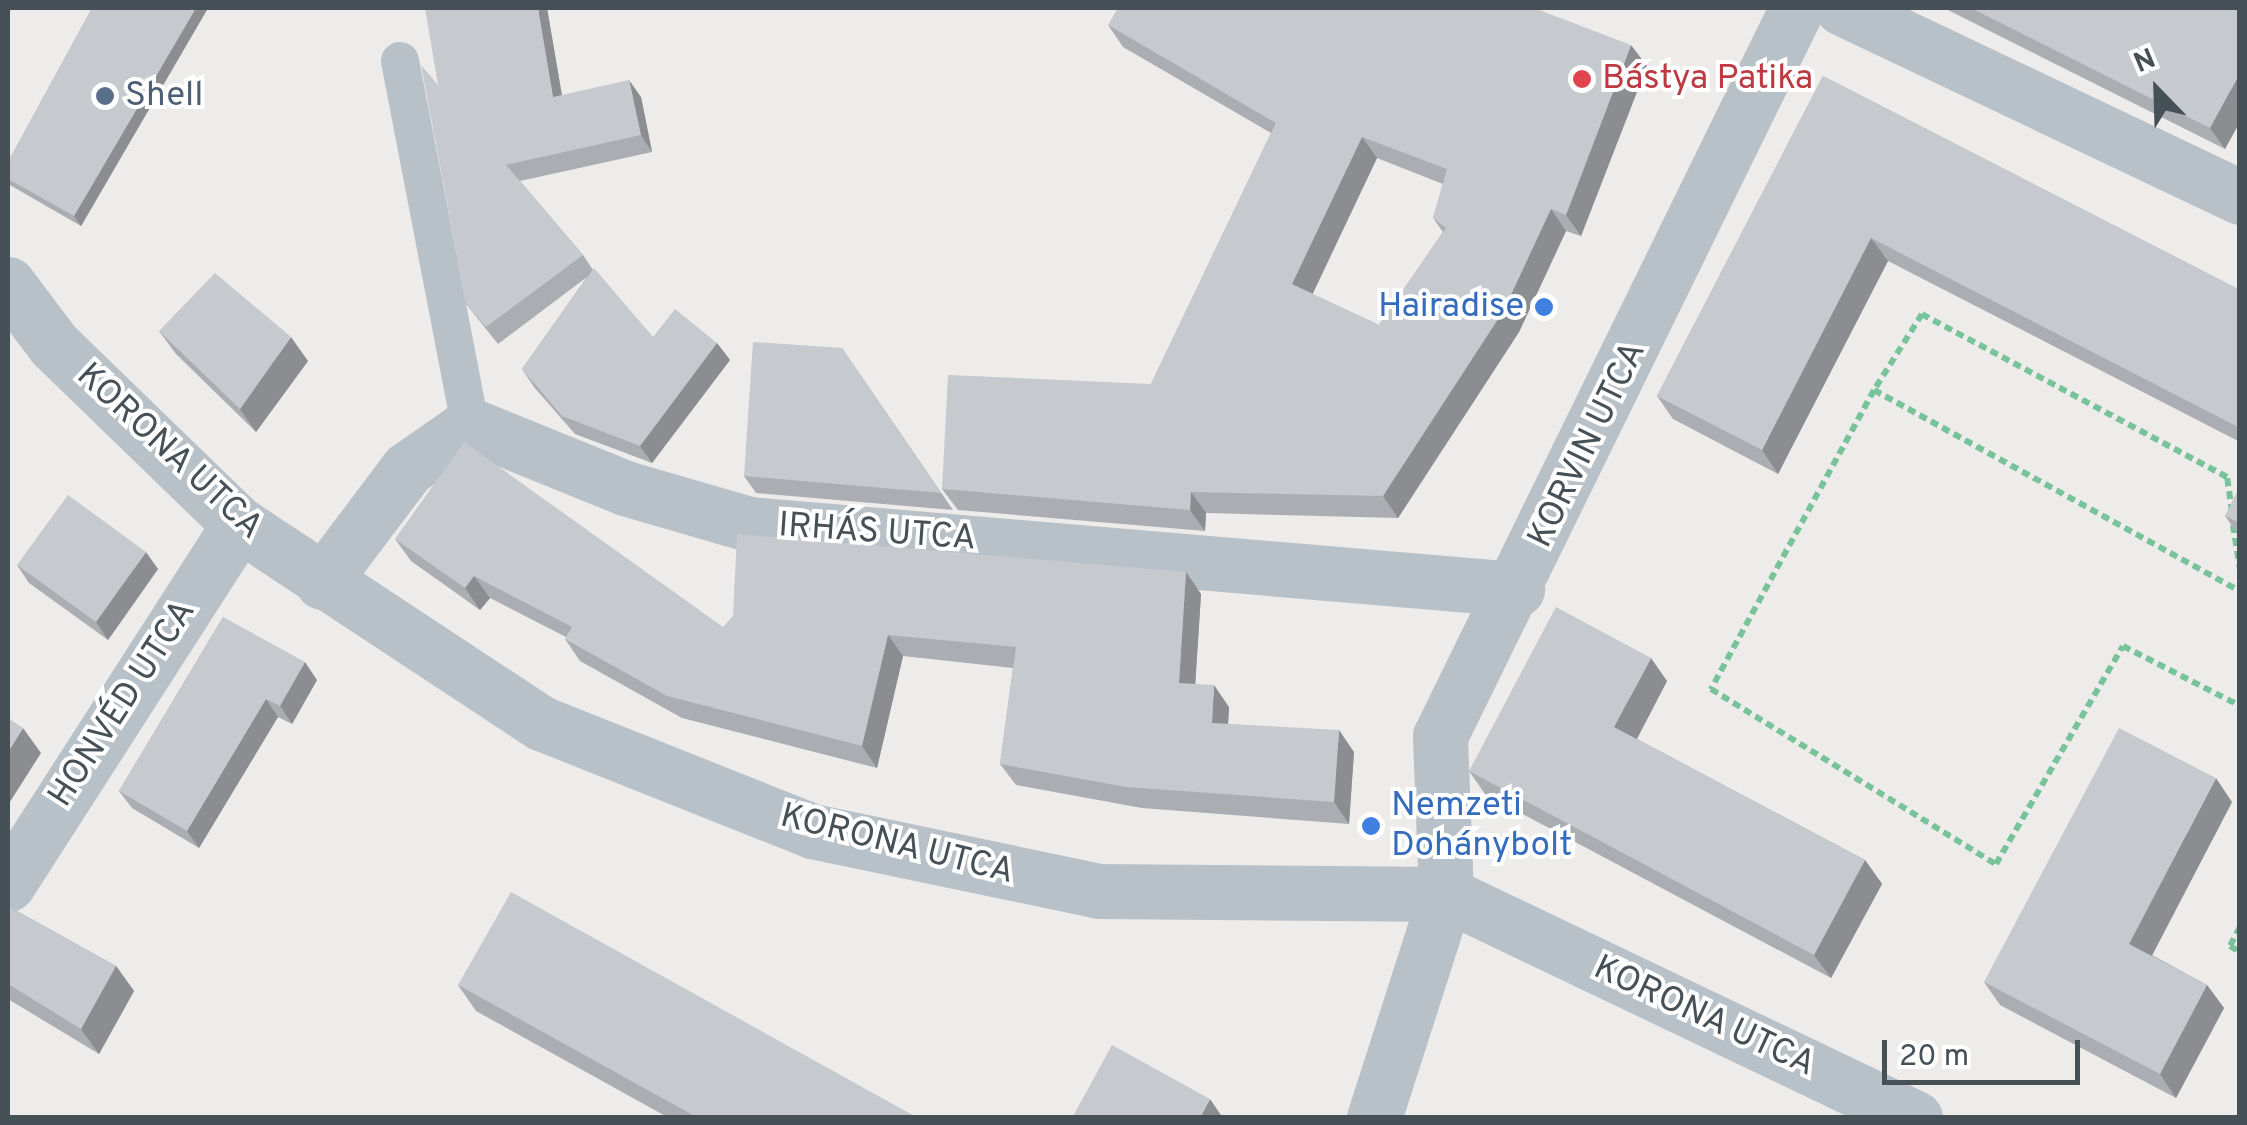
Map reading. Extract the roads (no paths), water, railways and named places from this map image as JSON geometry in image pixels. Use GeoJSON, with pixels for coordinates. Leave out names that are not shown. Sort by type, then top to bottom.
{"type":"FeatureCollection","features":[{"type":"Feature","properties":{"kind":"street","name":"KORVIN UTCA"},"geometry":{"type":"LineString","coordinates":[[1374,1118],[1446,894],[1440,736],[1517,590],[1796,8]]}},
{"type":"Feature","properties":{"kind":"street"},"geometry":{"type":"LineString","coordinates":[[1842,8],[2240,197]]}},
{"type":"Feature","properties":{"kind":"street","name":"KORONA UTCA"},"geometry":{"type":"LineString","coordinates":[[8,284],[54,345],[239,524],[541,723],[812,832],[1099,891],[1446,894],[1915,1118]]}},
{"type":"Feature","properties":{"kind":"street","name":"IRHÁS UTCA"},"geometry":{"type":"LineString","coordinates":[[470,425],[625,488],[750,524],[1517,590]]}},
{"type":"Feature","properties":{"kind":"street"},"geometry":{"type":"LineString","coordinates":[[322,582],[408,469],[470,425]]}},
{"type":"Feature","properties":{"kind":"street","name":"HONVÉD UTCA"},"geometry":{"type":"LineString","coordinates":[[8,884],[239,524]]}},
{"type":"Feature","properties":{"kind":"lane"},"geometry":{"type":"LineString","coordinates":[[400,61],[470,425]]}},
{"type":"Feature","properties":{"kind":"place","name":"Bástya Patika"},"geometry":{"type":"Point","coordinates":[1582,79]}},
{"type":"Feature","properties":{"kind":"place","name":"Shell"},"geometry":{"type":"Point","coordinates":[105,96]}},
{"type":"Feature","properties":{"kind":"place","name":"Hairadise"},"geometry":{"type":"Point","coordinates":[1544,307]}},
{"type":"Feature","properties":{"kind":"place","name":"Nemzeti Dohánybolt"},"geometry":{"type":"Point","coordinates":[1371,826]}}]}
